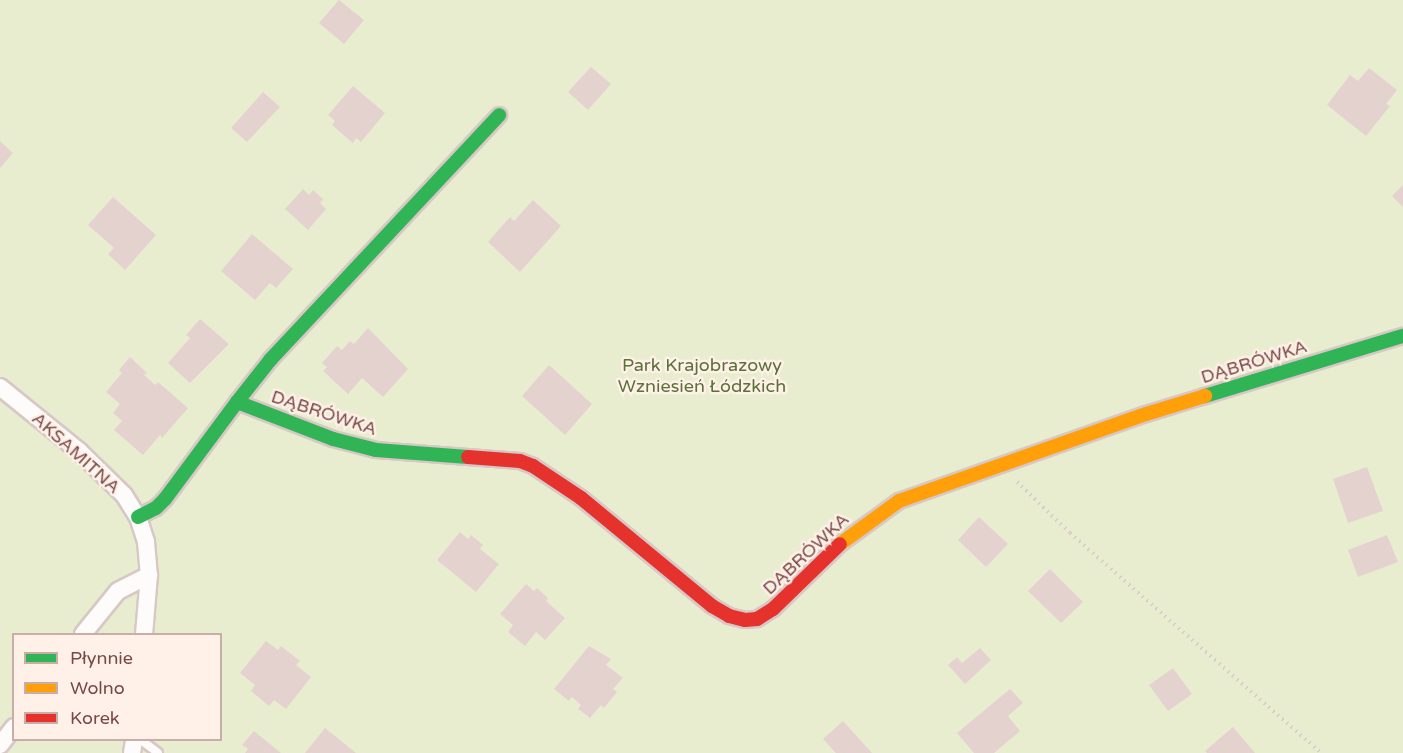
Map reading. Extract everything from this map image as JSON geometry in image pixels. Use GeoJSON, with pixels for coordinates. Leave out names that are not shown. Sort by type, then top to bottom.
{"type":"FeatureCollection","features":[{"type":"Feature","properties":{"kind":"street"},"geometry":{"type":"LineString","coordinates":[[138,517],[156,508],[165,499],[271,359],[499,115]]}},
{"type":"Feature","properties":{"kind":"street","name":"DĄBRÓWKA"},"geometry":{"type":"LineString","coordinates":[[237,402],[333,439],[376,450],[520,461],[533,466],[581,498],[647,555],[712,606],[729,616],[745,620],[757,619],[773,609],[843,541],[899,501],[1002,467],[1146,414],[1403,336]]}},
{"type":"Feature","properties":{"kind":"street","name":"AKSAMITNA"},"geometry":{"type":"LineString","coordinates":[[0,387],[79,451],[124,495],[138,517],[146,542],[149,575],[144,633]]}},
{"type":"Feature","properties":{"kind":"street"},"geometry":{"type":"LineString","coordinates":[[84,633],[118,591],[149,575]]}},
{"type":"Feature","properties":{"kind":"street"},"geometry":{"type":"LineString","coordinates":[[0,745],[12,730]]}},
{"type":"Feature","properties":{"kind":"lane"},"geometry":{"type":"LineString","coordinates":[[142,741],[158,753]]}},
{"type":"Feature","properties":{"kind":"path"},"geometry":{"type":"LineString","coordinates":[[1002,467],[1070,533],[1321,753]]}},
{"type":"Feature","properties":{"kind":"green space","name":"Park Krajobrazowy Wzniesień Łódzkich"},"geometry":{"type":"Polygon","coordinates":[[[0,0],[1403,0],[1403,753],[0,753],[0,0]]]}},
{"type":"Feature","properties":{"kind":"building"},"geometry":{"type":"Polygon","coordinates":[[[339,0],[364,20],[344,44],[319,23],[339,0]]]}},
{"type":"Feature","properties":{"kind":"building"},"geometry":{"type":"Polygon","coordinates":[[[591,67],[611,84],[588,110],[568,92],[591,67]]]}},
{"type":"Feature","properties":{"kind":"building"},"geometry":{"type":"Polygon","coordinates":[[[1369,68],[1397,90],[1386,104],[1390,106],[1366,136],[1327,105],[1350,75],[1358,81],[1369,68]]]}},
{"type":"Feature","properties":{"kind":"building"},"geometry":{"type":"Polygon","coordinates":[[[353,86],[385,113],[361,142],[356,138],[353,143],[332,125],[335,121],[328,115],[353,86]]]}},
{"type":"Feature","properties":{"kind":"building"},"geometry":{"type":"Polygon","coordinates":[[[263,92],[280,107],[247,142],[231,128],[263,92]]]}},
{"type":"Feature","properties":{"kind":"building"},"geometry":{"type":"Polygon","coordinates":[[[0,141],[13,153],[0,168],[0,141]]]}},
{"type":"Feature","properties":{"kind":"building"},"geometry":{"type":"Polygon","coordinates":[[[1403,185],[1403,207],[1392,196],[1403,185]]]}},
{"type":"Feature","properties":{"kind":"building"},"geometry":{"type":"Polygon","coordinates":[[[303,189],[309,195],[313,190],[323,199],[320,203],[326,209],[308,230],[285,209],[303,189]]]}},
{"type":"Feature","properties":{"kind":"building"},"geometry":{"type":"Polygon","coordinates":[[[113,197],[156,235],[125,270],[108,254],[114,248],[88,225],[113,197]]]}},
{"type":"Feature","properties":{"kind":"building"},"geometry":{"type":"Polygon","coordinates":[[[533,200],[561,226],[520,272],[488,242],[510,217],[514,221],[533,200]]]}},
{"type":"Feature","properties":{"kind":"building"},"geometry":{"type":"Polygon","coordinates":[[[252,234],[293,269],[276,288],[270,283],[255,300],[221,271],[252,234]]]}},
{"type":"Feature","properties":{"kind":"building"},"geometry":{"type":"Polygon","coordinates":[[[200,319],[229,344],[190,383],[168,363],[190,338],[186,335],[200,319]]]}},
{"type":"Feature","properties":{"kind":"building"},"geometry":{"type":"Polygon","coordinates":[[[368,328],[408,369],[383,397],[362,378],[348,394],[323,371],[327,367],[322,363],[337,346],[342,350],[350,341],[354,344],[368,328]]]}},
{"type":"Feature","properties":{"kind":"building"},"geometry":{"type":"Polygon","coordinates":[[[130,357],[147,373],[144,375],[155,385],[158,382],[188,408],[162,438],[160,435],[143,455],[114,430],[122,421],[113,413],[120,404],[106,392],[122,373],[119,370],[130,357]]]}},
{"type":"Feature","properties":{"kind":"building"},"geometry":{"type":"Polygon","coordinates":[[[549,365],[592,404],[565,435],[522,396],[549,365]]]}},
{"type":"Feature","properties":{"kind":"building"},"geometry":{"type":"Polygon","coordinates":[[[1367,467],[1383,511],[1348,523],[1333,479],[1367,467]]]}},
{"type":"Feature","properties":{"kind":"building"},"geometry":{"type":"Polygon","coordinates":[[[979,517],[1008,544],[986,567],[958,540],[979,517]]]}},
{"type":"Feature","properties":{"kind":"building"},"geometry":{"type":"Polygon","coordinates":[[[460,532],[468,539],[471,535],[483,545],[480,549],[499,564],[476,592],[437,560],[460,532]]]}},
{"type":"Feature","properties":{"kind":"building"},"geometry":{"type":"Polygon","coordinates":[[[1387,535],[1398,562],[1358,577],[1348,550],[1387,535]]]}},
{"type":"Feature","properties":{"kind":"building"},"geometry":{"type":"Polygon","coordinates":[[[1050,569],[1083,602],[1061,623],[1028,591],[1050,569]]]}},
{"type":"Feature","properties":{"kind":"building"},"geometry":{"type":"Polygon","coordinates":[[[526,584],[534,591],[537,588],[548,598],[546,601],[565,618],[545,640],[536,632],[525,646],[508,632],[513,625],[500,614],[526,584]]]}},
{"type":"Feature","properties":{"kind":"building"},"geometry":{"type":"Polygon","coordinates":[[[266,641],[278,650],[281,646],[300,661],[296,665],[311,677],[286,709],[274,700],[269,706],[251,691],[255,685],[240,673],[266,641]]]}},
{"type":"Feature","properties":{"kind":"building"},"geometry":{"type":"Polygon","coordinates":[[[589,646],[611,659],[606,665],[623,678],[613,689],[617,692],[604,708],[601,705],[590,718],[578,709],[581,705],[572,697],[569,701],[554,689],[589,646]]]}},
{"type":"Feature","properties":{"kind":"building"},"geometry":{"type":"Polygon","coordinates":[[[980,648],[991,660],[965,684],[948,665],[957,657],[962,663],[980,648]]]}},
{"type":"Feature","properties":{"kind":"building"},"geometry":{"type":"Polygon","coordinates":[[[1173,668],[1192,694],[1168,711],[1149,685],[1173,668]]]}},
{"type":"Feature","properties":{"kind":"building"},"geometry":{"type":"Polygon","coordinates":[[[1010,689],[1023,703],[1008,716],[1020,731],[994,753],[974,753],[957,733],[1010,689]]]}},
{"type":"Feature","properties":{"kind":"building"},"geometry":{"type":"Polygon","coordinates":[[[843,721],[872,753],[836,753],[823,739],[843,721]]]}},
{"type":"Feature","properties":{"kind":"building"},"geometry":{"type":"Polygon","coordinates":[[[1233,727],[1255,753],[1207,753],[1205,751],[1233,727]]]}},
{"type":"Feature","properties":{"kind":"building"},"geometry":{"type":"Polygon","coordinates":[[[325,728],[356,753],[305,753],[325,728]]]}},
{"type":"Feature","properties":{"kind":"building"},"geometry":{"type":"Polygon","coordinates":[[[254,731],[281,753],[245,753],[248,749],[242,745],[254,731]]]}},
{"type":"Feature","properties":{"kind":"traffic: fast"},"geometry":{"type":"LineString","coordinates":[[237,402],[271,359],[499,115]]}},
{"type":"Feature","properties":{"kind":"traffic: fast"},"geometry":{"type":"LineString","coordinates":[[1205,396],[1403,336]]}},
{"type":"Feature","properties":{"kind":"traffic: fast"},"geometry":{"type":"LineString","coordinates":[[138,517],[156,508],[165,499],[237,402],[333,439],[376,450],[468,457]]}},
{"type":"Feature","properties":{"kind":"traffic: slow"},"geometry":{"type":"LineString","coordinates":[[840,544],[899,501],[1146,414],[1205,396]]}},
{"type":"Feature","properties":{"kind":"traffic: jam"},"geometry":{"type":"LineString","coordinates":[[468,457],[520,461],[533,466],[581,498],[712,606],[729,616],[745,620],[757,619],[773,609],[840,544]]}}]}
